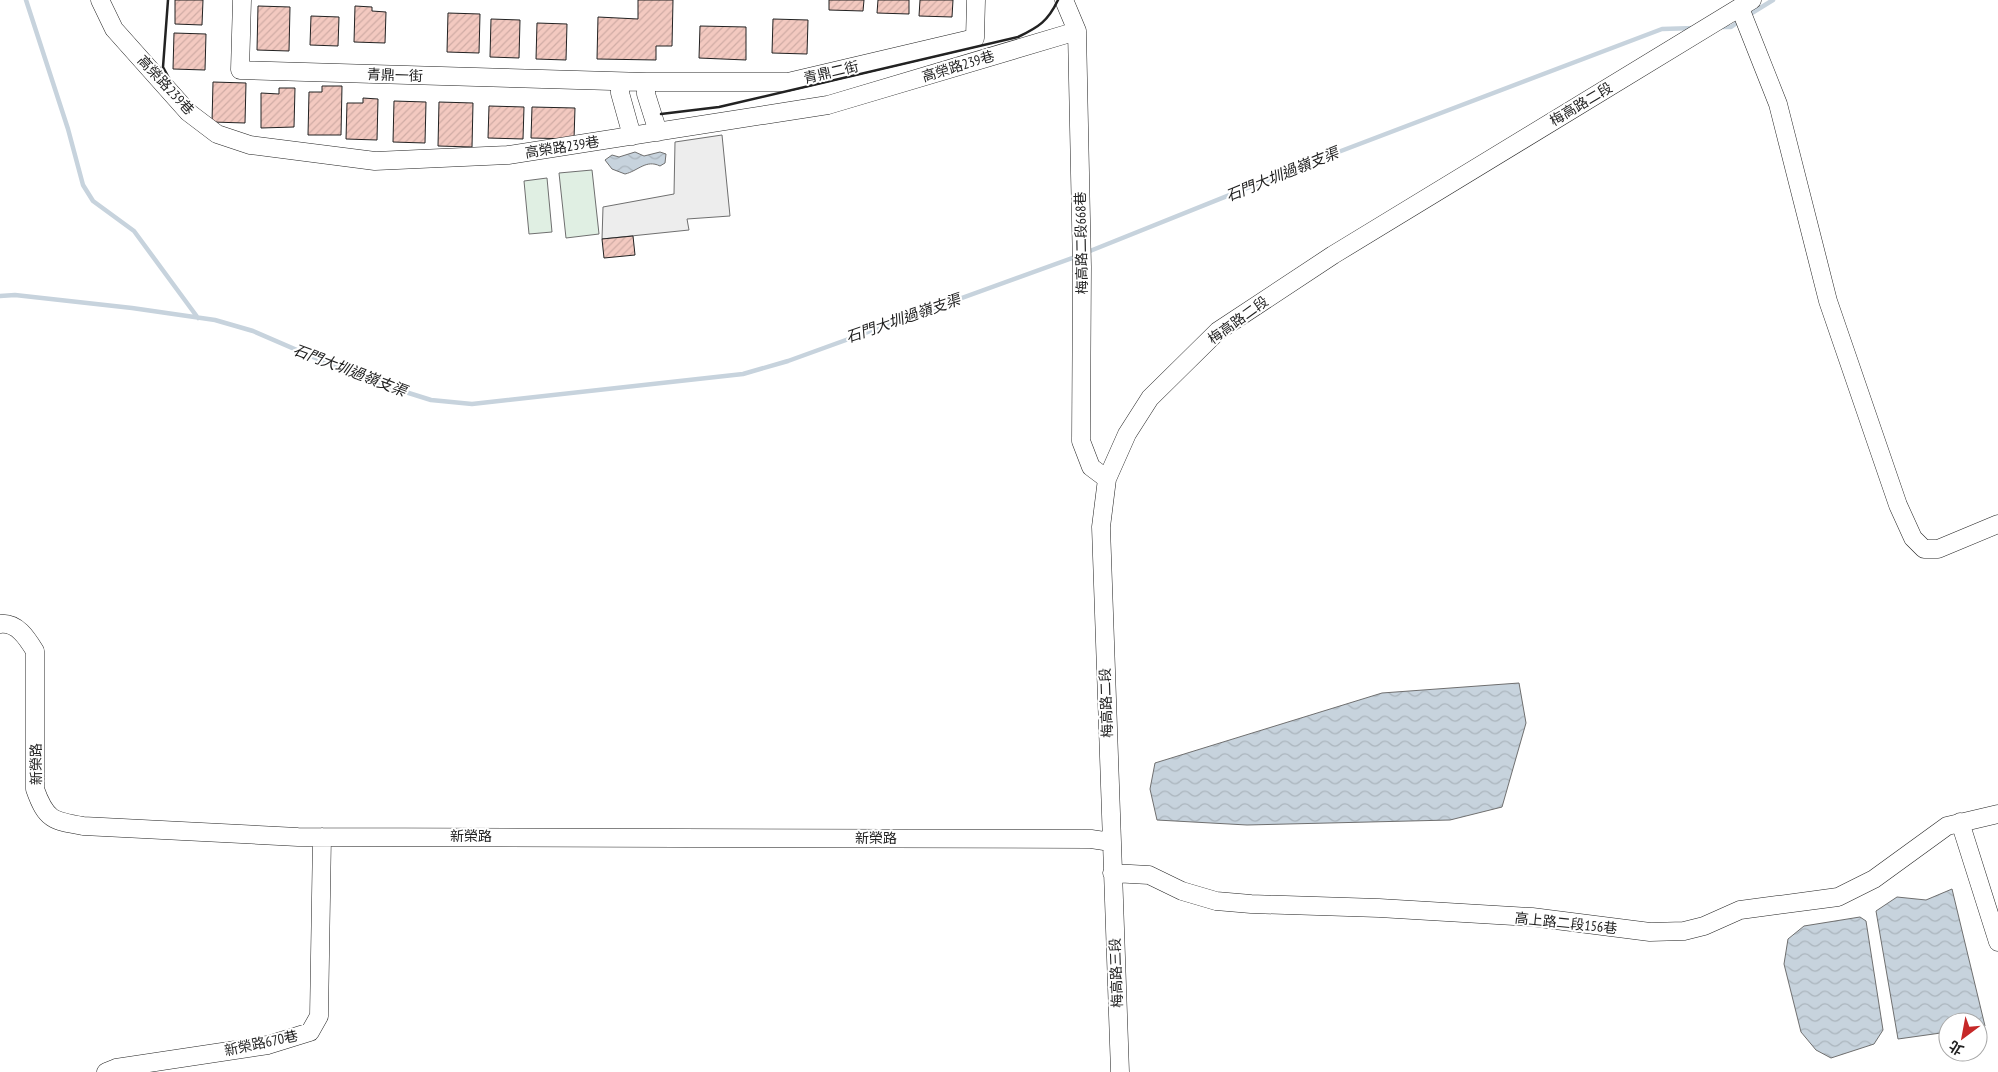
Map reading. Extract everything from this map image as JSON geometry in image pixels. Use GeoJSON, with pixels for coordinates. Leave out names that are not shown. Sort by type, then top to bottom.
{"type":"FeatureCollection","features":[{"type":"Feature","properties":{"kind":"street","name":"高榮路239巷"},"geometry":{"type":"LineString","coordinates":[[100,0],[114,29],[188,112],[218,134],[250,145],[374,161],[508,155],[828,105],[1077,31]]}},
{"type":"Feature","properties":{"kind":"street","name":"青鼎一街"},"geometry":{"type":"LineString","coordinates":[[242,0],[240,70],[620,82]]}},
{"type":"Feature","properties":{"kind":"street","name":"青鼎二街"},"geometry":{"type":"LineString","coordinates":[[646,82],[788,82],[975,38],[976,0]]}},
{"type":"Feature","properties":{"kind":"street","name":"梅高路二段668巷"},"geometry":{"type":"LineString","coordinates":[[1064,0],[1077,31],[1080,248],[1082,267],[1081,441],[1091,467],[1107,479]]}},
{"type":"Feature","properties":{"kind":"street"},"geometry":{"type":"LineString","coordinates":[[1744,6],[1748,27],[1778,104],[1828,301],[1898,505],[1913,538],[1924,549],[1938,549],[1998,524]]}},
{"type":"Feature","properties":{"kind":"street","name":"梅高路二段"},"geometry":{"type":"LineString","coordinates":[[1112,874],[1100,527],[1107,479],[1127,434],[1150,398],[1218,331],[1333,255],[1744,6]]}},
{"type":"Feature","properties":{"kind":"street"},"geometry":{"type":"LineString","coordinates":[[632,136],[620,93],[620,82],[646,82],[646,94],[658,132]]}},
{"type":"Feature","properties":{"kind":"street","name":"新榮路"},"geometry":{"type":"LineString","coordinates":[[0,624],[8,623],[25,635],[35,651],[35,789],[41,806],[55,821],[83,826],[322,836],[1091,839],[1111,842]]}},
{"type":"Feature","properties":{"kind":"street","name":"高上路二段156巷"},"geometry":{"type":"LineString","coordinates":[[1112,874],[1149,875],[1182,891],[1216,900],[1251,904],[1379,908],[1532,917],[1650,932],[1684,931],[1704,926],[1740,910],[1838,897],[1874,878],[1947,826],[1998,814]]}},
{"type":"Feature","properties":{"kind":"street"},"geometry":{"type":"LineString","coordinates":[[1960,822],[1998,942]]}},
{"type":"Feature","properties":{"kind":"street","name":"新榮路670巷"},"geometry":{"type":"LineString","coordinates":[[106,1072],[116,1068],[268,1044],[310,1032],[319,1016],[322,836]]}},
{"type":"Feature","properties":{"kind":"street","name":"梅高路三段"},"geometry":{"type":"LineString","coordinates":[[1112,874],[1120,1072]]}},
{"type":"Feature","properties":{"kind":"green space"},"geometry":{"type":"Polygon","coordinates":[[[592,170],[599,234],[566,238],[559,173],[592,170]]]}},
{"type":"Feature","properties":{"kind":"green space"},"geometry":{"type":"Polygon","coordinates":[[[547,178],[552,232],[529,234],[524,181],[547,178]]]}},
{"type":"Feature","properties":{"kind":"shaded area"},"geometry":{"type":"Polygon","coordinates":[[[722,135],[730,216],[687,219],[689,230],[602,239],[603,207],[674,194],[675,142],[722,135]]]}},
{"type":"Feature","properties":{"kind":"water"},"geometry":{"type":"Polygon","coordinates":[[[635,152],[644,156],[660,152],[666,154],[665,163],[660,166],[655,164],[646,165],[625,174],[612,169],[605,160],[612,155],[619,157],[635,152]]]}},
{"type":"Feature","properties":{"kind":"water"},"geometry":{"type":"Polygon","coordinates":[[[1519,683],[1526,723],[1502,807],[1450,820],[1247,825],[1157,820],[1150,789],[1155,763],[1382,693],[1519,683]]]}},
{"type":"Feature","properties":{"kind":"water"},"geometry":{"type":"Polygon","coordinates":[[[1952,889],[1982,1012],[1938,1012],[1938,1033],[1898,1039],[1876,911],[1897,897],[1926,900],[1952,889]]]}},
{"type":"Feature","properties":{"kind":"water"},"geometry":{"type":"Polygon","coordinates":[[[1860,917],[1866,921],[1883,1030],[1874,1044],[1831,1058],[1816,1050],[1801,1032],[1784,964],[1788,939],[1804,926],[1860,917]]]}},
{"type":"Feature","properties":{"kind":"building"},"geometry":{"type":"Polygon","coordinates":[[[175,0],[203,0],[202,25],[175,24],[175,0]]]}},
{"type":"Feature","properties":{"kind":"building"},"geometry":{"type":"Polygon","coordinates":[[[638,0],[673,0],[672,46],[656,46],[656,60],[597,59],[598,17],[638,19],[638,0]]]}},
{"type":"Feature","properties":{"kind":"building"},"geometry":{"type":"Polygon","coordinates":[[[829,0],[864,0],[863,11],[829,10],[829,0]]]}},
{"type":"Feature","properties":{"kind":"building"},"geometry":{"type":"Polygon","coordinates":[[[878,0],[909,0],[909,14],[877,13],[878,0]]]}},
{"type":"Feature","properties":{"kind":"building"},"geometry":{"type":"Polygon","coordinates":[[[920,0],[953,0],[952,17],[919,16],[920,0]]]}},
{"type":"Feature","properties":{"kind":"building"},"geometry":{"type":"Polygon","coordinates":[[[258,6],[290,7],[289,51],[257,50],[258,6]]]}},
{"type":"Feature","properties":{"kind":"building"},"geometry":{"type":"Polygon","coordinates":[[[355,6],[372,7],[372,11],[386,12],[385,43],[354,42],[355,6]]]}},
{"type":"Feature","properties":{"kind":"building"},"geometry":{"type":"Polygon","coordinates":[[[448,13],[480,14],[479,53],[447,52],[448,13]]]}},
{"type":"Feature","properties":{"kind":"building"},"geometry":{"type":"Polygon","coordinates":[[[311,16],[339,17],[338,46],[310,45],[311,16]]]}},
{"type":"Feature","properties":{"kind":"building"},"geometry":{"type":"Polygon","coordinates":[[[491,19],[520,20],[519,58],[490,57],[491,19]]]}},
{"type":"Feature","properties":{"kind":"building"},"geometry":{"type":"Polygon","coordinates":[[[773,19],[808,20],[807,54],[772,53],[773,19]]]}},
{"type":"Feature","properties":{"kind":"building"},"geometry":{"type":"Polygon","coordinates":[[[537,23],[567,24],[566,60],[536,59],[537,23]]]}},
{"type":"Feature","properties":{"kind":"building"},"geometry":{"type":"Polygon","coordinates":[[[700,26],[746,27],[746,60],[699,58],[700,26]]]}},
{"type":"Feature","properties":{"kind":"building"},"geometry":{"type":"Polygon","coordinates":[[[174,33],[206,34],[205,70],[173,69],[174,33]]]}},
{"type":"Feature","properties":{"kind":"building"},"geometry":{"type":"Polygon","coordinates":[[[213,82],[246,83],[245,123],[212,122],[213,82]]]}},
{"type":"Feature","properties":{"kind":"building"},"geometry":{"type":"Polygon","coordinates":[[[322,86],[342,86],[341,135],[308,135],[309,92],[322,92],[322,86]]]}},
{"type":"Feature","properties":{"kind":"building"},"geometry":{"type":"Polygon","coordinates":[[[279,88],[295,88],[294,127],[261,128],[261,93],[279,94],[279,88]]]}},
{"type":"Feature","properties":{"kind":"building"},"geometry":{"type":"Polygon","coordinates":[[[363,98],[378,99],[377,140],[346,139],[347,103],[363,103],[363,98]]]}},
{"type":"Feature","properties":{"kind":"building"},"geometry":{"type":"Polygon","coordinates":[[[394,101],[426,102],[425,143],[393,142],[394,101]]]}},
{"type":"Feature","properties":{"kind":"building"},"geometry":{"type":"Polygon","coordinates":[[[439,102],[473,103],[472,147],[438,146],[439,102]]]}},
{"type":"Feature","properties":{"kind":"building"},"geometry":{"type":"Polygon","coordinates":[[[489,106],[524,107],[523,139],[488,138],[489,106]]]}},
{"type":"Feature","properties":{"kind":"building"},"geometry":{"type":"Polygon","coordinates":[[[532,107],[575,108],[574,139],[531,138],[532,107]]]}},
{"type":"Feature","properties":{"kind":"building"},"geometry":{"type":"Polygon","coordinates":[[[633,236],[635,255],[604,258],[602,239],[633,236]]]}},
{"type":"Feature","properties":{"kind":"waterway"},"geometry":{"type":"LineString","coordinates":[[26,0],[68,129],[83,185],[93,201],[134,231],[198,318]]}},
{"type":"Feature","properties":{"kind":"waterway","name":"石門大圳過嶺支渠"},"geometry":{"type":"LineString","coordinates":[[1747,16],[1773,0]]}},
{"type":"Feature","properties":{"kind":"waterway","name":"石門大圳過嶺支渠"},"geometry":{"type":"LineString","coordinates":[[1720,27],[1731,27],[1741,20]]}},
{"type":"Feature","properties":{"kind":"waterway","name":"石門大圳過嶺支渠"},"geometry":{"type":"LineString","coordinates":[[1085,253],[1312,162],[1662,29],[1695,28]]}},
{"type":"Feature","properties":{"kind":"waterway","name":"石門大圳過嶺支渠"},"geometry":{"type":"LineString","coordinates":[[0,296],[15,295],[132,308],[215,320],[253,331],[364,379],[431,400],[472,404],[743,374],[788,361],[1078,256]]}},
{"type":"Feature","properties":{"kind":"wall"},"geometry":{"type":"LineString","coordinates":[[168,0],[163,67],[170,80]]}},
{"type":"Feature","properties":{"kind":"wall"},"geometry":{"type":"LineString","coordinates":[[661,114],[719,107],[1018,37],[1042,23],[1058,0]]}}]}
